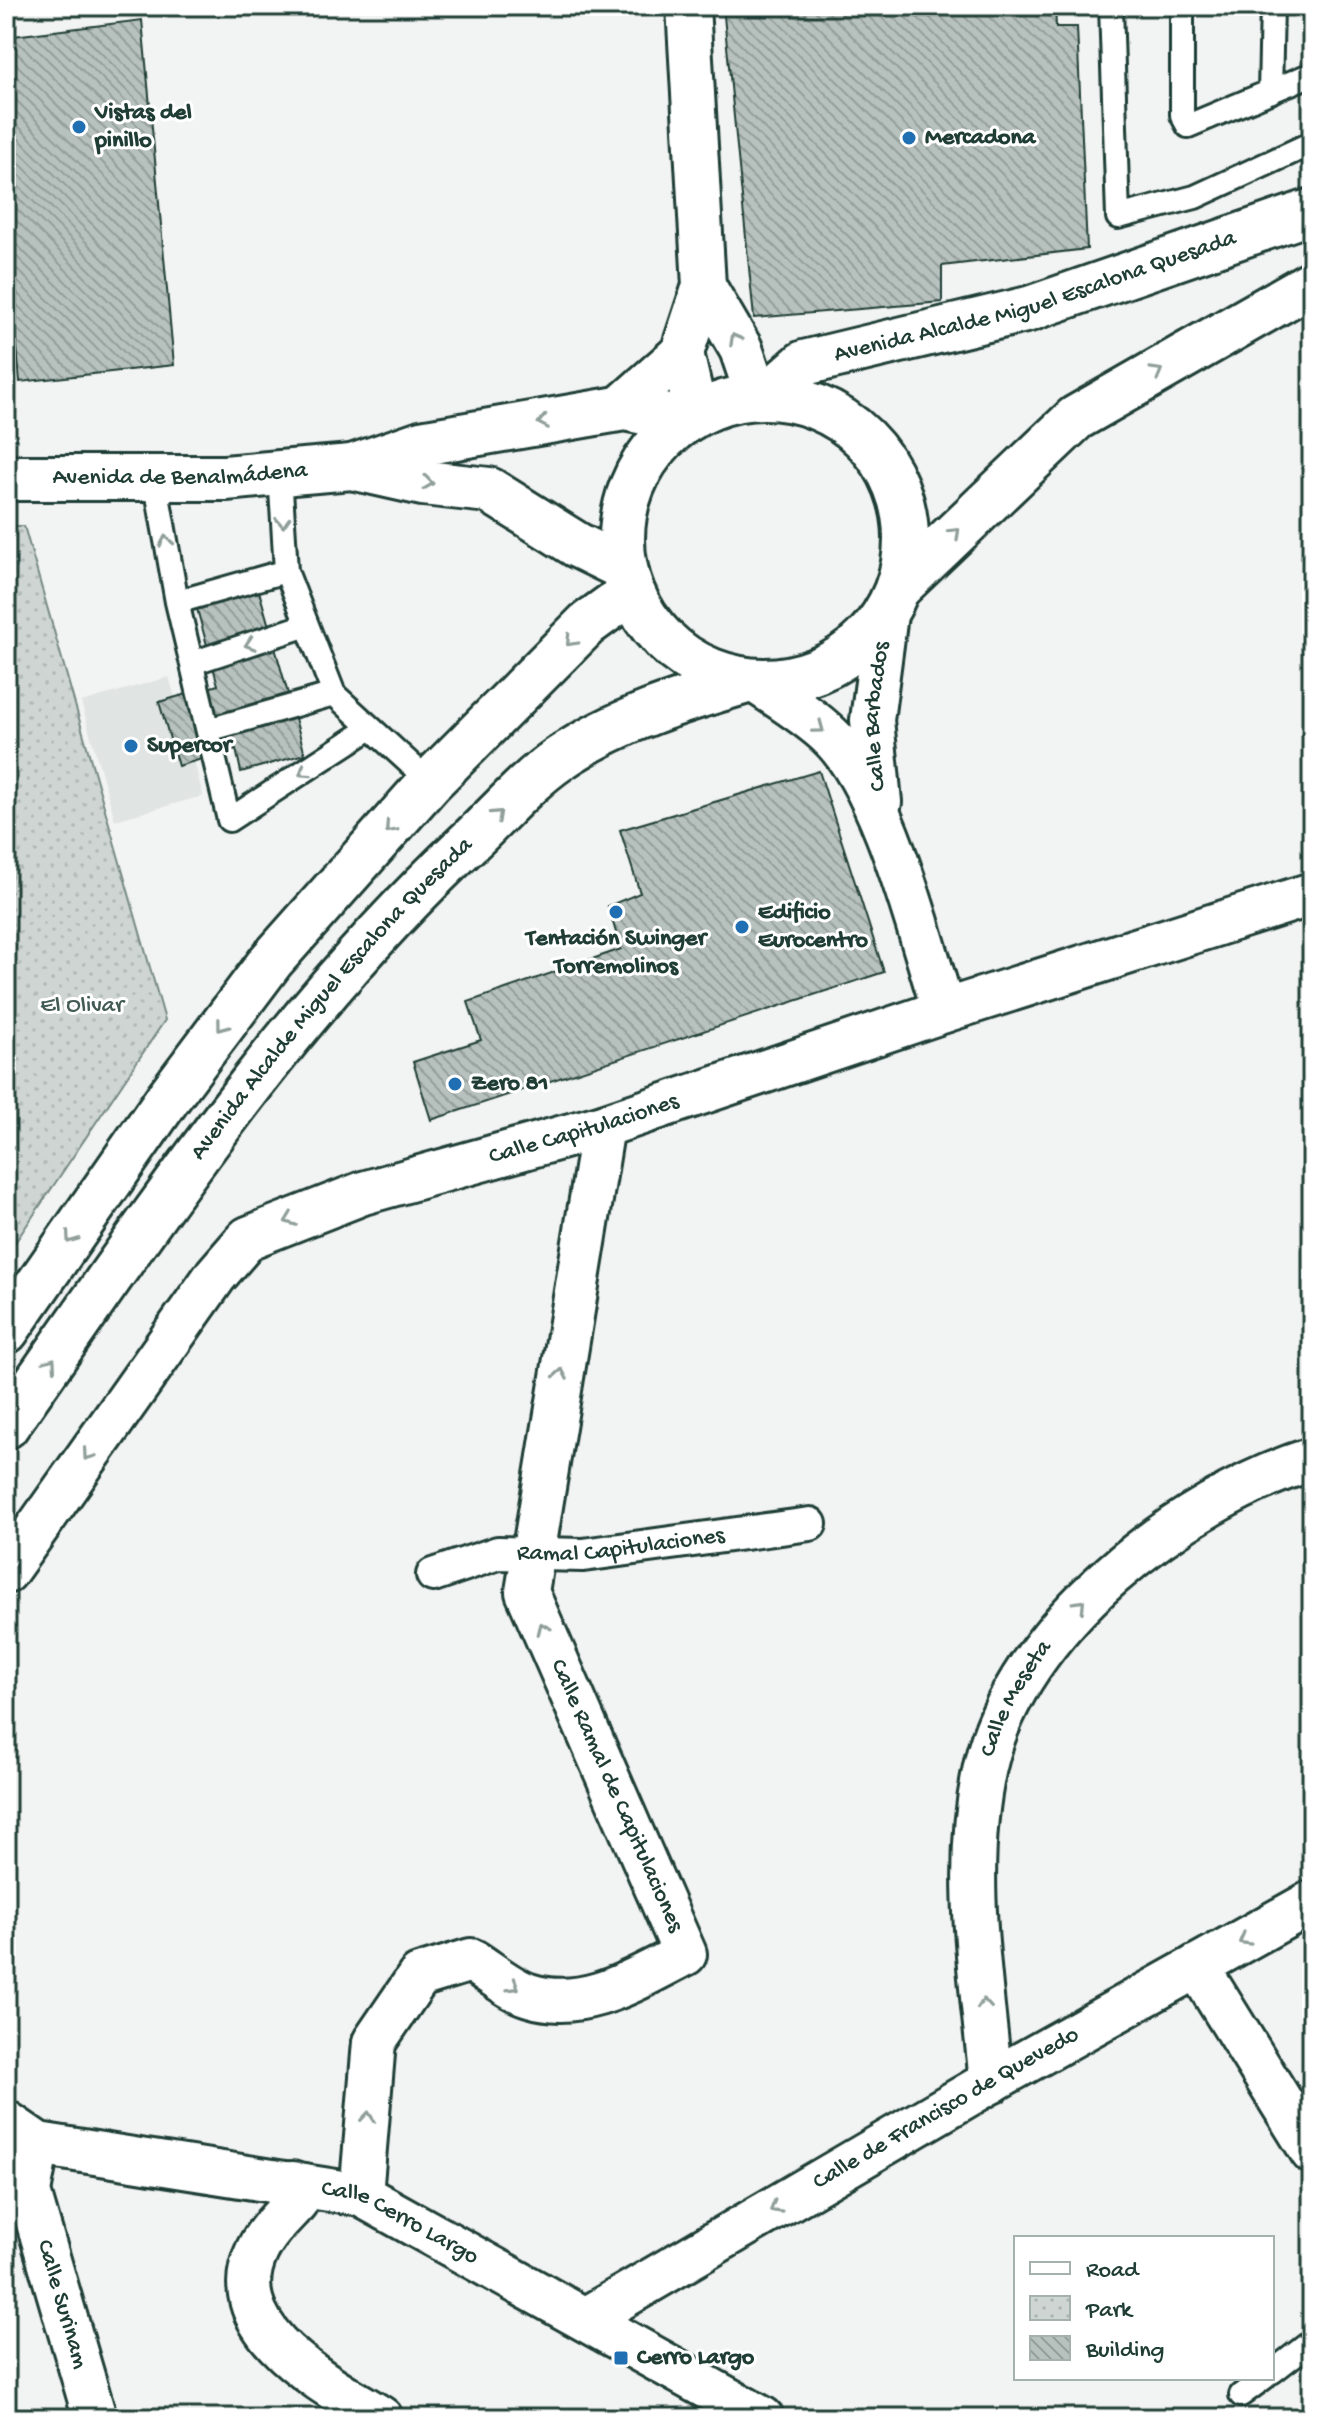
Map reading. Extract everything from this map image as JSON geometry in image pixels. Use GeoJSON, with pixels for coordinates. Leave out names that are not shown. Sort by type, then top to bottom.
{"type":"FeatureCollection","features":[{"type":"Feature","properties":{"kind":"main road","name":"Avenida Alcalde Miguel Escalona Quesada"},"geometry":{"type":"LineString","coordinates":[[762,396],[804,363],[1029,309],[1312,211]]}},
{"type":"Feature","properties":{"kind":"main road"},"geometry":{"type":"LineString","coordinates":[[892,600],[907,543],[901,499],[881,459],[851,426],[811,405],[762,396],[723,402],[690,417],[653,448],[631,484],[621,526],[627,580],[650,626],[677,653],[711,671],[752,681],[795,678],[831,666],[862,643],[892,600],[1076,418],[1312,283]]}},
{"type":"Feature","properties":{"kind":"main road","name":"Avenida de Benalmádena"},"geometry":{"type":"LineString","coordinates":[[6,478],[155,479],[352,467],[421,443],[620,408],[690,417]]}},
{"type":"Feature","properties":{"kind":"main road","name":"Avenida de Benalmádena"},"geometry":{"type":"LineString","coordinates":[[352,467],[423,483],[489,490],[627,580]]}},
{"type":"Feature","properties":{"kind":"main road"},"geometry":{"type":"LineString","coordinates":[[6,1331],[168,1098],[271,961],[430,782],[627,580]]}},
{"type":"Feature","properties":{"kind":"main road","name":"Avenida Alcalde Miguel Escalona Quesada"},"geometry":{"type":"LineString","coordinates":[[6,1426],[216,1132],[317,1000],[424,884],[558,760],[627,720],[752,681]]}},
{"type":"Feature","properties":{"kind":"street"},"geometry":{"type":"LineString","coordinates":[[688,6],[704,286],[682,353],[690,417]]}},
{"type":"Feature","properties":{"kind":"street"},"geometry":{"type":"LineString","coordinates":[[704,286],[741,349],[762,396]]}},
{"type":"Feature","properties":{"kind":"street"},"geometry":{"type":"LineString","coordinates":[[620,408],[682,353]]}},
{"type":"Feature","properties":{"kind":"street","name":"Calle Barbados"},"geometry":{"type":"LineString","coordinates":[[881,819],[872,720],[892,600]]}},
{"type":"Feature","properties":{"kind":"street","name":"Calle Barbados"},"geometry":{"type":"LineString","coordinates":[[752,681],[832,737],[855,770],[881,819],[944,1011]]}},
{"type":"Feature","properties":{"kind":"street","name":"Calle Capitulaciones"},"geometry":{"type":"LineString","coordinates":[[6,1572],[216,1275],[248,1238],[363,1193],[603,1126],[944,1011],[1312,894]]}},
{"type":"Feature","properties":{"kind":"street","name":"Calle Ramal de Capitulaciones"},"geometry":{"type":"LineString","coordinates":[[361,2195],[374,2042],[419,1976],[471,1960],[528,1995],[572,2000],[606,1993],[685,1954],[527,1592],[603,1126]]}},
{"type":"Feature","properties":{"kind":"street","name":"Calle Meseta"},"geometry":{"type":"LineString","coordinates":[[991,2082],[972,1884],[985,1766],[1015,1690],[1076,1607],[1146,1545],[1265,1474],[1312,1459]]}},
{"type":"Feature","properties":{"kind":"street","name":"Ramal Capitulaciones"},"geometry":{"type":"LineString","coordinates":[[433,1575],[498,1553],[583,1555],[810,1524]]}},
{"type":"Feature","properties":{"kind":"street","name":"Calle de Francisco de Quevedo"},"geometry":{"type":"LineString","coordinates":[[585,2319],[991,2082],[1312,1902]]}},
{"type":"Feature","properties":{"kind":"street"},"geometry":{"type":"LineString","coordinates":[[1197,1966],[1312,2152]]}},
{"type":"Feature","properties":{"kind":"street","name":"Calle Cerro Largo"},"geometry":{"type":"LineString","coordinates":[[22,2133],[361,2195],[762,2418]]}},
{"type":"Feature","properties":{"kind":"street","name":"Calle Surinam"},"geometry":{"type":"LineString","coordinates":[[22,2133],[29,2192],[95,2418]]}},
{"type":"Feature","properties":{"kind":"street"},"geometry":{"type":"LineString","coordinates":[[292,2183],[296,2202],[257,2252],[249,2280],[257,2310],[271,2341],[306,2371],[381,2418]]}},
{"type":"Feature","properties":{"kind":"lane"},"geometry":{"type":"LineString","coordinates":[[1111,6],[1118,217],[1195,197],[1312,143]]}},
{"type":"Feature","properties":{"kind":"lane"},"geometry":{"type":"LineString","coordinates":[[1182,6],[1182,115],[1188,126],[1312,74]]}},
{"type":"Feature","properties":{"kind":"lane"},"geometry":{"type":"LineString","coordinates":[[1270,92],[1272,6]]}},
{"type":"Feature","properties":{"kind":"lane"},"geometry":{"type":"LineString","coordinates":[[280,473],[286,571],[334,694],[430,782]]}},
{"type":"Feature","properties":{"kind":"lane"},"geometry":{"type":"LineString","coordinates":[[155,479],[177,602],[229,820],[369,729]]}},
{"type":"Feature","properties":{"kind":"lane"},"geometry":{"type":"LineString","coordinates":[[177,602],[286,571]]}},
{"type":"Feature","properties":{"kind":"lane"},"geometry":{"type":"LineString","coordinates":[[192,663],[307,625]]}},
{"type":"Feature","properties":{"kind":"lane"},"geometry":{"type":"LineString","coordinates":[[208,730],[334,694]]}},
{"type":"Feature","properties":{"kind":"lane"},"geometry":{"type":"LineString","coordinates":[[1274,2370],[1312,2341]]}},
{"type":"Feature","properties":{"kind":"lane"},"geometry":{"type":"LineString","coordinates":[[1241,2395],[1261,2380]]}},
{"type":"Feature","properties":{"kind":"shaded area"},"geometry":{"type":"Polygon","coordinates":[[[169,677],[175,697],[160,703],[177,765],[194,761],[203,796],[115,820],[81,702],[169,677]]]}},
{"type":"Feature","properties":{"kind":"green space","name":"El Olivar"},"geometry":{"type":"Polygon","coordinates":[[[6,526],[24,526],[165,1020],[6,1256],[6,526]]]}},
{"type":"Feature","properties":{"kind":"building","name":"Mercadona"},"geometry":{"type":"Polygon","coordinates":[[[723,6],[1055,6],[1056,27],[1077,27],[1087,249],[942,266],[942,302],[754,318],[723,6]]]}},
{"type":"Feature","properties":{"kind":"building","name":"Vistas del pinillo"},"geometry":{"type":"Polygon","coordinates":[[[142,20],[174,365],[20,382],[6,218],[6,37],[142,20]]]}},
{"type":"Feature","properties":{"kind":"building"},"geometry":{"type":"Polygon","coordinates":[[[259,591],[305,754],[241,772],[236,749],[178,766],[159,702],[218,685],[197,609],[259,591]]]}},
{"type":"Feature","properties":{"kind":"building","name":"Edificio Eurocentro"},"geometry":{"type":"Polygon","coordinates":[[[819,771],[884,972],[431,1120],[413,1062],[481,1040],[468,1002],[621,949],[608,906],[640,893],[620,830],[819,771]]]}},
{"type":"Feature","properties":{"kind":"place","name":"Vistas del pinillo"},"geometry":{"type":"Point","coordinates":[79,127]}},
{"type":"Feature","properties":{"kind":"place","name":"Mercadona"},"geometry":{"type":"Point","coordinates":[909,138]}},
{"type":"Feature","properties":{"kind":"place","name":"Supercor"},"geometry":{"type":"Point","coordinates":[131,746]}},
{"type":"Feature","properties":{"kind":"place","name":"Tentación Swinger Torremolinos"},"geometry":{"type":"Point","coordinates":[616,912]}},
{"type":"Feature","properties":{"kind":"place","name":"Edificio Eurocentro"},"geometry":{"type":"Point","coordinates":[742,927]}},
{"type":"Feature","properties":{"kind":"place","name":"Zero 81"},"geometry":{"type":"Point","coordinates":[455,1084]}},
{"type":"Feature","properties":{"kind":"place","name":"Cerro Largo"},"geometry":{"type":"Point","coordinates":[621,2358]}}]}
